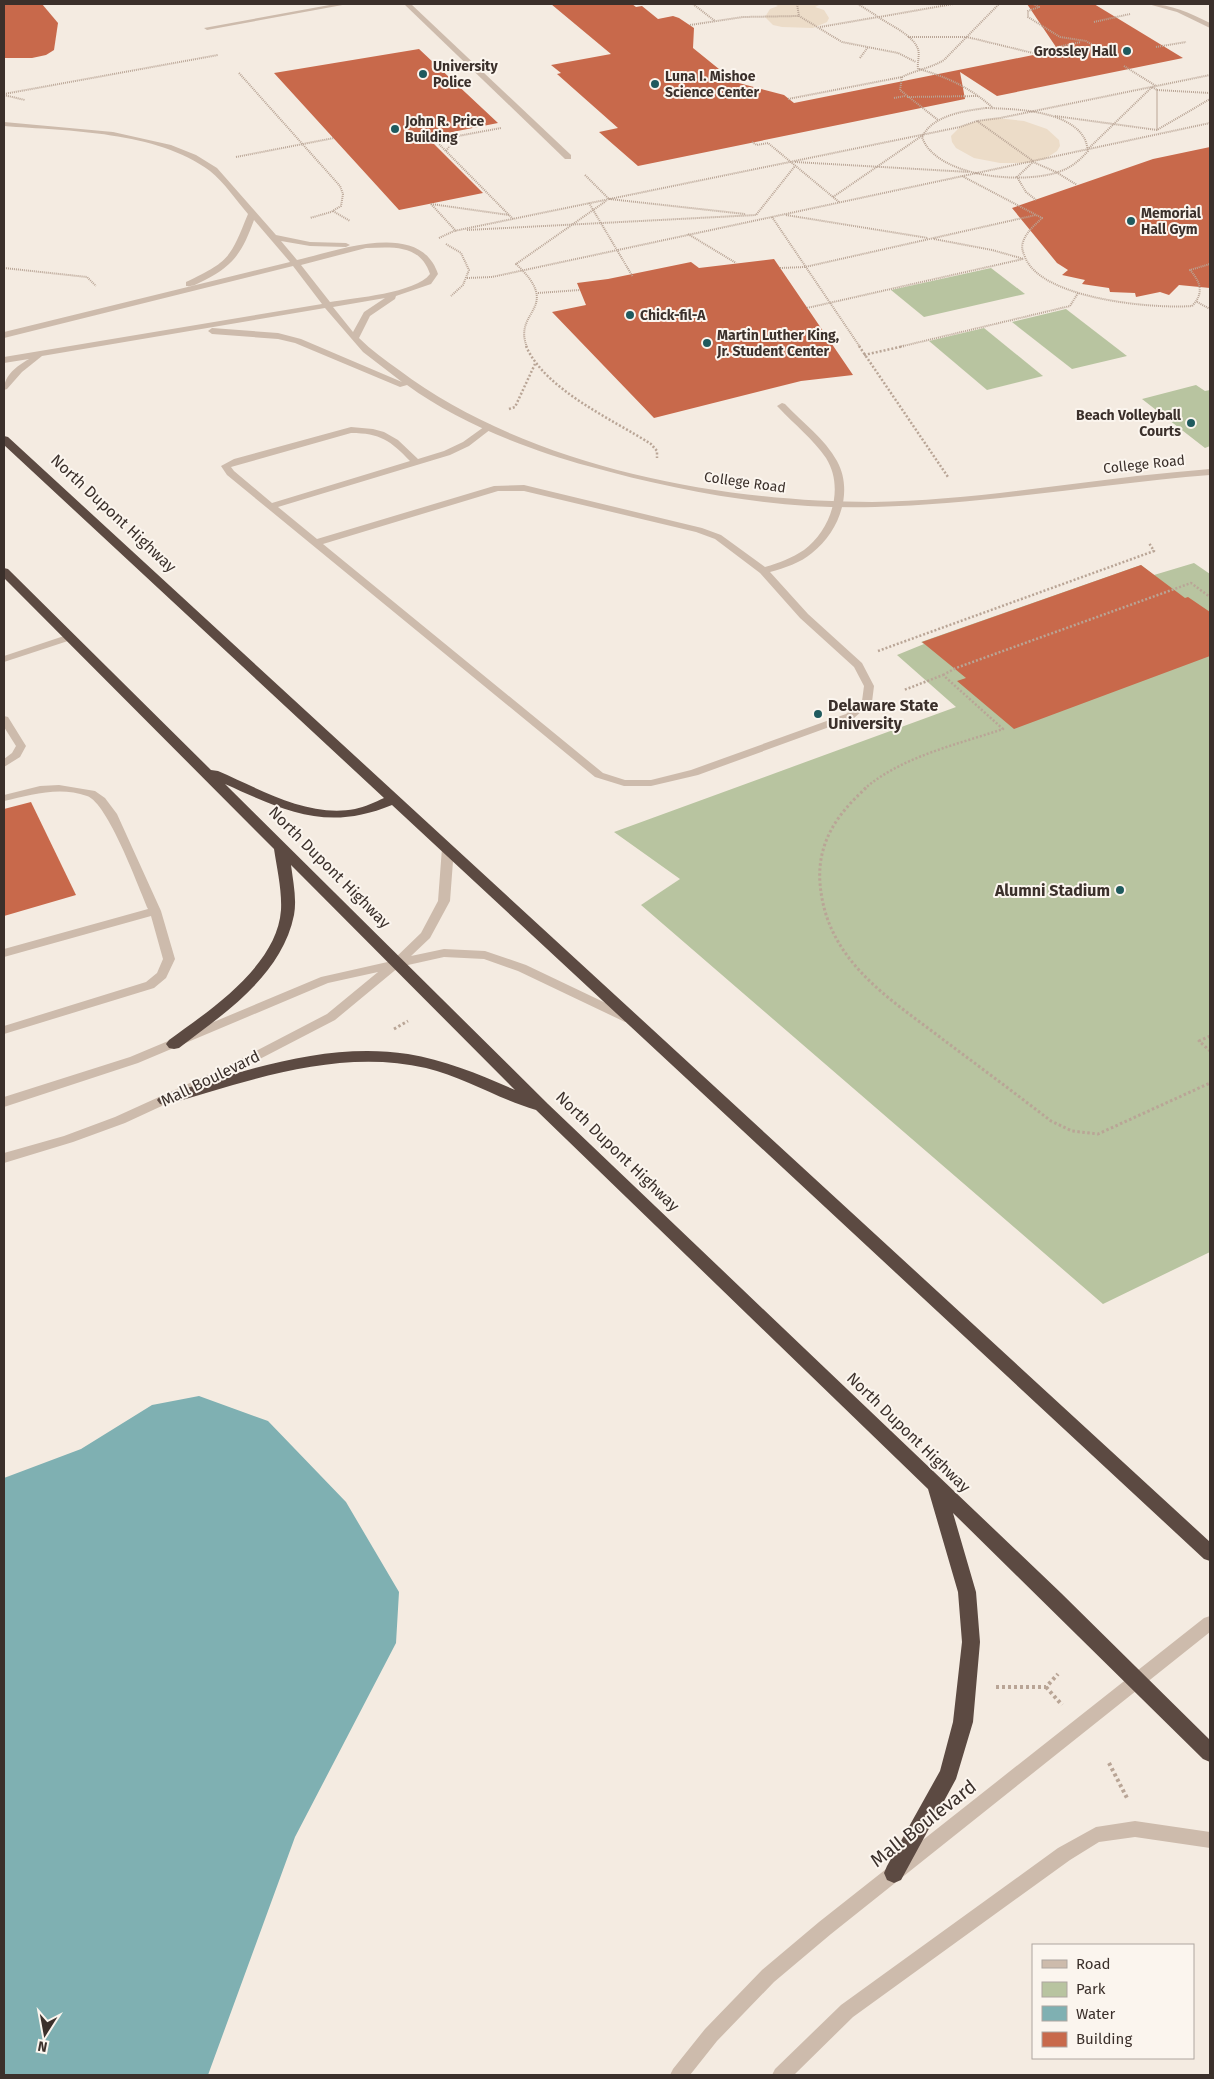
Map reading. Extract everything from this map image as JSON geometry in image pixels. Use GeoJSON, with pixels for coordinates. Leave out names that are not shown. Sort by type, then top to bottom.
{"type":"FeatureCollection","features":[{"type":"Feature","properties":{"kind":"highway","name":"North Dupont Highway"},"geometry":{"type":"LineString","coordinates":[[4,438],[1210,1553]]}},
{"type":"Feature","properties":{"kind":"highway","name":"North Dupont Highway"},"geometry":{"type":"LineString","coordinates":[[4,572],[543,1108],[1137,1679],[1210,1753]]}},
{"type":"Feature","properties":{"kind":"highway"},"geometry":{"type":"LineString","coordinates":[[204,770],[296,808],[318,812],[346,814],[363,811],[394,799]]}},
{"type":"Feature","properties":{"kind":"highway"},"geometry":{"type":"LineString","coordinates":[[174,1044],[233,998],[272,956],[288,914],[281,847]]}},
{"type":"Feature","properties":{"kind":"highway"},"geometry":{"type":"LineString","coordinates":[[165,1100],[289,1064],[341,1057],[389,1057],[438,1066],[543,1108]]}},
{"type":"Feature","properties":{"kind":"highway"},"geometry":{"type":"LineString","coordinates":[[894,1873],[949,1773],[963,1722],[971,1642],[967,1592],[936,1485]]}},
{"type":"Feature","properties":{"kind":"street"},"geometry":{"type":"LineString","coordinates":[[207,28],[345,4]]}},
{"type":"Feature","properties":{"kind":"street"},"geometry":{"type":"LineString","coordinates":[[407,4],[568,156]]}},
{"type":"Feature","properties":{"kind":"street"},"geometry":{"type":"LineString","coordinates":[[1151,4],[1179,10],[1210,26]]}},
{"type":"Feature","properties":{"kind":"street","name":"College Road"},"geometry":{"type":"LineString","coordinates":[[4,124],[102,133],[154,143],[204,162],[214,170],[274,238],[354,338],[372,355],[421,393],[488,427],[541,448],[638,477],[698,490],[839,505],[942,501],[1107,481],[1210,472]]}},
{"type":"Feature","properties":{"kind":"street"},"geometry":{"type":"LineString","coordinates":[[164,296],[219,270],[232,259],[240,247],[252,214]]}},
{"type":"Feature","properties":{"kind":"street"},"geometry":{"type":"LineString","coordinates":[[4,360],[398,293],[428,282],[434,274],[432,264],[427,256],[400,245],[322,245],[274,238]]}},
{"type":"Feature","properties":{"kind":"street"},"geometry":{"type":"LineString","coordinates":[[4,335],[366,246]]}},
{"type":"Feature","properties":{"kind":"street"},"geometry":{"type":"LineString","coordinates":[[354,338],[367,314],[398,293]]}},
{"type":"Feature","properties":{"kind":"street"},"geometry":{"type":"LineString","coordinates":[[177,332],[219,331],[278,336],[298,341],[421,393]]}},
{"type":"Feature","properties":{"kind":"street"},"geometry":{"type":"LineString","coordinates":[[4,387],[11,376],[30,361],[47,353]]}},
{"type":"Feature","properties":{"kind":"street"},"geometry":{"type":"LineString","coordinates":[[764,571],[787,564],[809,551],[824,537],[839,505],[841,490],[839,478],[832,460],[782,406]]}},
{"type":"Feature","properties":{"kind":"street"},"geometry":{"type":"LineString","coordinates":[[271,506],[446,453],[466,444],[488,427]]}},
{"type":"Feature","properties":{"kind":"street"},"geometry":{"type":"LineString","coordinates":[[316,543],[497,488],[524,488],[699,530],[718,537],[764,571],[804,616],[858,665],[870,686],[867,702],[850,716],[694,773],[651,783],[624,783],[599,775],[230,473],[226,466],[237,461],[351,430],[367,429],[381,432],[398,444],[416,463]]}},
{"type":"Feature","properties":{"kind":"street"},"geometry":{"type":"LineString","coordinates":[[4,659],[70,637]]}},
{"type":"Feature","properties":{"kind":"street"},"geometry":{"type":"LineString","coordinates":[[4,719],[21,746],[16,756],[4,764]]}},
{"type":"Feature","properties":{"kind":"street"},"geometry":{"type":"LineString","coordinates":[[4,798],[40,789],[59,788],[78,789],[91,793],[101,800],[113,817],[155,911],[169,960],[162,975],[150,985],[4,1030]]}},
{"type":"Feature","properties":{"kind":"street","name":"Mall Boulevard"},"geometry":{"type":"LineString","coordinates":[[4,1158],[68,1139],[120,1120],[229,1070],[331,1017],[398,962],[426,935],[444,901],[448,848]]}},
{"type":"Feature","properties":{"kind":"street"},"geometry":{"type":"LineString","coordinates":[[4,953],[155,911]]}},
{"type":"Feature","properties":{"kind":"street","name":"Mall Boulevard"},"geometry":{"type":"LineString","coordinates":[[4,1102],[92,1075],[174,1044],[325,980],[444,953],[485,955],[522,968],[635,1021]]}},
{"type":"Feature","properties":{"kind":"street","name":"Mall Boulevard"},"geometry":{"type":"LineString","coordinates":[[679,2075],[711,2035],[768,1976],[825,1928],[1210,1623]]}},
{"type":"Feature","properties":{"kind":"street"},"geometry":{"type":"LineString","coordinates":[[781,2075],[847,2011],[1064,1854],[1096,1835],[1134,1829],[1210,1840]]}},
{"type":"Feature","properties":{"kind":"path"},"geometry":{"type":"LineString","coordinates":[[693,4],[716,21]]}},
{"type":"Feature","properties":{"kind":"path"},"geometry":{"type":"LineString","coordinates":[[797,4],[799,16]]}},
{"type":"Feature","properties":{"kind":"path"},"geometry":{"type":"LineString","coordinates":[[858,4],[908,38],[917,47],[916,62],[918,69]]}},
{"type":"Feature","properties":{"kind":"path"},"geometry":{"type":"LineString","coordinates":[[820,27],[953,4]]}},
{"type":"Feature","properties":{"kind":"path"},"geometry":{"type":"LineString","coordinates":[[788,99],[902,77],[918,69],[936,65],[944,60],[999,4]]}},
{"type":"Feature","properties":{"kind":"path"},"geometry":{"type":"LineString","coordinates":[[1033,4],[1039,7],[1028,11],[1028,17],[1060,37],[1086,41],[1098,48]]}},
{"type":"Feature","properties":{"kind":"path"},"geometry":{"type":"LineString","coordinates":[[690,25],[743,17],[799,16],[843,42],[890,50],[908,56],[916,62]]}},
{"type":"Feature","properties":{"kind":"path"},"geometry":{"type":"LineString","coordinates":[[1048,30],[1055,28]]}},
{"type":"Feature","properties":{"kind":"path"},"geometry":{"type":"LineString","coordinates":[[908,38],[967,36],[1037,54]]}},
{"type":"Feature","properties":{"kind":"path"},"geometry":{"type":"LineString","coordinates":[[1033,52],[1086,41]]}},
{"type":"Feature","properties":{"kind":"path"},"geometry":{"type":"LineString","coordinates":[[1156,47],[1194,41]]}},
{"type":"Feature","properties":{"kind":"path"},"geometry":{"type":"LineString","coordinates":[[860,58],[868,47]]}},
{"type":"Feature","properties":{"kind":"path"},"geometry":{"type":"LineString","coordinates":[[4,94],[218,55]]}},
{"type":"Feature","properties":{"kind":"path"},"geometry":{"type":"LineString","coordinates":[[1124,66],[1156,86]]}},
{"type":"Feature","properties":{"kind":"path"},"geometry":{"type":"LineString","coordinates":[[918,69],[952,80],[980,96],[993,108]]}},
{"type":"Feature","properties":{"kind":"path"},"geometry":{"type":"LineString","coordinates":[[239,73],[340,186],[345,200],[343,205],[333,211],[306,219]]}},
{"type":"Feature","properties":{"kind":"path"},"geometry":{"type":"LineString","coordinates":[[436,239],[454,231],[960,127],[977,121],[1000,118],[1210,75]]}},
{"type":"Feature","properties":{"kind":"path"},"geometry":{"type":"LineString","coordinates":[[902,77],[900,90],[938,120]]}},
{"type":"Feature","properties":{"kind":"path"},"geometry":{"type":"LineString","coordinates":[[1152,87],[1157,90],[1210,93]]}},
{"type":"Feature","properties":{"kind":"path"},"geometry":{"type":"LineString","coordinates":[[790,162],[1017,177],[1056,172],[1078,163],[1088,149],[1152,87]]}},
{"type":"Feature","properties":{"kind":"path"},"geometry":{"type":"LineString","coordinates":[[1157,90],[1158,130]]}},
{"type":"Feature","properties":{"kind":"path"},"geometry":{"type":"LineString","coordinates":[[894,98],[906,96],[980,96]]}},
{"type":"Feature","properties":{"kind":"path"},"geometry":{"type":"LineString","coordinates":[[1158,130],[1210,100]]}},
{"type":"Feature","properties":{"kind":"path"},"geometry":{"type":"LineString","coordinates":[[832,197],[924,134],[929,126],[958,112],[993,108],[1034,111],[1060,119],[1080,131],[1086,137],[1088,149]]}},
{"type":"Feature","properties":{"kind":"path"},"geometry":{"type":"LineString","coordinates":[[1047,115],[1158,130],[1162,133]]}},
{"type":"Feature","properties":{"kind":"path"},"geometry":{"type":"LineString","coordinates":[[977,121],[1033,162],[1056,172],[1077,185]]}},
{"type":"Feature","properties":{"kind":"path"},"geometry":{"type":"LineString","coordinates":[[467,278],[492,276],[522,270],[1210,123]]}},
{"type":"Feature","properties":{"kind":"path"},"geometry":{"type":"LineString","coordinates":[[431,140],[508,126]]}},
{"type":"Feature","properties":{"kind":"path"},"geometry":{"type":"LineString","coordinates":[[924,134],[925,146],[938,159],[977,173]]}},
{"type":"Feature","properties":{"kind":"path"},"geometry":{"type":"LineString","coordinates":[[446,151],[456,136]]}},
{"type":"Feature","properties":{"kind":"path"},"geometry":{"type":"LineString","coordinates":[[236,157],[334,138]]}},
{"type":"Feature","properties":{"kind":"path"},"geometry":{"type":"LineString","coordinates":[[435,140],[513,219]]}},
{"type":"Feature","properties":{"kind":"path"},"geometry":{"type":"LineString","coordinates":[[752,142],[757,145],[768,143],[839,202]]}},
{"type":"Feature","properties":{"kind":"path"},"geometry":{"type":"LineString","coordinates":[[1017,177],[1033,162]]}},
{"type":"Feature","properties":{"kind":"path"},"geometry":{"type":"LineString","coordinates":[[454,231],[756,215],[795,166]]}},
{"type":"Feature","properties":{"kind":"path"},"geometry":{"type":"LineString","coordinates":[[583,172],[609,199],[756,215],[762,219]]}},
{"type":"Feature","properties":{"kind":"path"},"geometry":{"type":"LineString","coordinates":[[962,176],[1042,218],[1024,238],[1023,256],[1029,266],[1041,276],[1078,293],[1116,302],[1170,308],[1192,306],[1201,296],[1201,289],[1190,270],[1210,264]]}},
{"type":"Feature","properties":{"kind":"path"},"geometry":{"type":"LineString","coordinates":[[1017,177],[1026,192],[1036,200]]}},
{"type":"Feature","properties":{"kind":"path"},"geometry":{"type":"LineString","coordinates":[[609,199],[516,264],[532,280],[538,293],[538,301],[524,335],[524,343],[535,364],[566,392],[651,444],[657,451],[658,456],[655,464]]}},
{"type":"Feature","properties":{"kind":"path"},"geometry":{"type":"LineString","coordinates":[[589,203],[634,276]]}},
{"type":"Feature","properties":{"kind":"path"},"geometry":{"type":"LineString","coordinates":[[454,231],[431,204],[509,214]]}},
{"type":"Feature","properties":{"kind":"path"},"geometry":{"type":"LineString","coordinates":[[784,214],[992,250],[1024,259],[807,308]]}},
{"type":"Feature","properties":{"kind":"path"},"geometry":{"type":"LineString","coordinates":[[780,268],[805,267],[1038,215]]}},
{"type":"Feature","properties":{"kind":"path"},"geometry":{"type":"LineString","coordinates":[[772,216],[948,478]]}},
{"type":"Feature","properties":{"kind":"path"},"geometry":{"type":"LineString","coordinates":[[688,234],[736,263]]}},
{"type":"Feature","properties":{"kind":"path"},"geometry":{"type":"LineString","coordinates":[[4,268],[87,277]]}},
{"type":"Feature","properties":{"kind":"path"},"geometry":{"type":"LineString","coordinates":[[538,293],[580,290]]}},
{"type":"Feature","properties":{"kind":"path"},"geometry":{"type":"LineString","coordinates":[[864,354],[1070,306],[1078,293]]}},
{"type":"Feature","properties":{"kind":"path"},"geometry":{"type":"LineString","coordinates":[[1197,302],[1210,309]]}},
{"type":"Feature","properties":{"kind":"path"},"geometry":{"type":"LineString","coordinates":[[507,409],[515,407],[535,364]]}},
{"type":"Feature","properties":{"kind":"path"},"geometry":{"type":"LineString","coordinates":[[875,652],[1154,551],[1149,543]]}},
{"type":"Feature","properties":{"kind":"path"},"geometry":{"type":"LineString","coordinates":[[904,690],[956,668],[1190,583],[1210,597]]}},
{"type":"Feature","properties":{"kind":"path"},"geometry":{"type":"LineString","coordinates":[[943,675],[1003,729],[924,757],[884,775],[854,797],[835,819],[824,843],[819,868],[824,913],[836,940],[859,972],[878,989],[1051,1121],[1072,1132],[1098,1134],[1210,1083]]}},
{"type":"Feature","properties":{"kind":"path"},"geometry":{"type":"LineString","coordinates":[[1210,1036],[1199,1041],[1210,1051]]}},
{"type":"Feature","properties":{"kind":"path"},"geometry":{"type":"LineString","coordinates":[[991,1687],[1046,1687],[1058,1674]]}},
{"type":"Feature","properties":{"kind":"path"},"geometry":{"type":"LineString","coordinates":[[1046,1687],[1062,1706]]}},
{"type":"Feature","properties":{"kind":"path"},"geometry":{"type":"LineString","coordinates":[[1109,1763],[1129,1802]]}},
{"type":"Feature","properties":{"kind":"green space"},"geometry":{"type":"Polygon","coordinates":[[[991,268],[1025,294],[924,317],[891,290],[991,268]]]}},
{"type":"Feature","properties":{"kind":"green space"},"geometry":{"type":"Polygon","coordinates":[[[1066,309],[1127,356],[1072,369],[1012,322],[1066,309]]]}},
{"type":"Feature","properties":{"kind":"green space"},"geometry":{"type":"Polygon","coordinates":[[[984,328],[1043,376],[987,390],[929,341],[984,328]]]}},
{"type":"Feature","properties":{"kind":"green space","name":"Beach Volleyball Courts"},"geometry":{"type":"Polygon","coordinates":[[[1196,385],[1205,391],[1210,390],[1210,446],[1205,448],[1142,399],[1196,385]]]}},
{"type":"Feature","properties":{"kind":"green space"},"geometry":{"type":"Polygon","coordinates":[[[1194,563],[1210,574],[1210,1252],[1103,1304],[641,905],[680,879],[614,832],[956,707],[897,655],[924,644],[921,642],[1141,565],[1154,575],[1194,563]]]}},
{"type":"Feature","properties":{"kind":"shaded area"},"geometry":{"type":"Polygon","coordinates":[[[774,4],[821,4],[815,7],[824,10],[829,18],[827,22],[813,28],[773,25],[765,17],[770,9],[778,6],[774,4]]]}},
{"type":"Feature","properties":{"kind":"shaded area"},"geometry":{"type":"Polygon","coordinates":[[[996,118],[1024,121],[1047,129],[1059,140],[1060,146],[1057,151],[1045,159],[1029,163],[1000,163],[974,158],[956,148],[952,142],[951,136],[961,126],[996,118]]]}},
{"type":"Feature","properties":{"kind":"water"},"geometry":{"type":"Polygon","coordinates":[[[199,1396],[268,1421],[346,1502],[399,1592],[396,1643],[295,1837],[208,2075],[4,2075],[4,1478],[81,1449],[152,1405],[199,1396]]]}},
{"type":"Feature","properties":{"kind":"building"},"geometry":{"type":"Polygon","coordinates":[[[4,4],[42,4],[58,23],[54,50],[46,55],[32,58],[4,58],[4,4]]]}},
{"type":"Feature","properties":{"kind":"building"},"geometry":{"type":"Polygon","coordinates":[[[551,4],[632,4],[636,7],[642,6],[658,19],[673,16],[679,18],[694,28],[693,48],[735,82],[784,95],[794,103],[1058,50],[1027,4],[1094,4],[1183,58],[997,96],[960,72],[965,99],[638,166],[599,132],[618,128],[557,74],[561,73],[551,65],[611,54],[551,4]]]}},
{"type":"Feature","properties":{"kind":"building","name":"John R. Price Building"},"geometry":{"type":"Polygon","coordinates":[[[419,49],[498,123],[427,137],[483,193],[399,210],[274,73],[419,49]]]}},
{"type":"Feature","properties":{"kind":"building","name":"Memorial Hall Gym"},"geometry":{"type":"Polygon","coordinates":[[[1210,147],[1210,288],[1179,285],[1169,295],[1160,292],[1136,297],[1135,293],[1110,292],[1109,288],[1082,284],[1085,280],[1062,275],[1068,270],[1057,263],[1012,208],[1153,159],[1210,147]]]}},
{"type":"Feature","properties":{"kind":"building","name":"Martin Luther King, Jr. Student Center"},"geometry":{"type":"Polygon","coordinates":[[[774,259],[853,375],[801,381],[654,418],[552,312],[586,305],[577,283],[608,279],[691,262],[699,268],[774,259]]]}},
{"type":"Feature","properties":{"kind":"building"},"geometry":{"type":"Polygon","coordinates":[[[1141,565],[1185,598],[1188,597],[1210,612],[1210,656],[1014,729],[957,681],[966,678],[922,642],[1141,565]]]}},
{"type":"Feature","properties":{"kind":"building"},"geometry":{"type":"Polygon","coordinates":[[[31,802],[76,895],[4,916],[4,809],[31,802]]]}},
{"type":"Feature","properties":{"kind":"place","name":"Grossley Hall"},"geometry":{"type":"Point","coordinates":[1127,51]}},
{"type":"Feature","properties":{"kind":"place","name":"University Police"},"geometry":{"type":"Point","coordinates":[423,74]}},
{"type":"Feature","properties":{"kind":"place","name":"Luna I. Mishoe Science Center"},"geometry":{"type":"Point","coordinates":[655,84]}},
{"type":"Feature","properties":{"kind":"place","name":"John R. Price Building"},"geometry":{"type":"Point","coordinates":[395,129]}},
{"type":"Feature","properties":{"kind":"place","name":"Memorial Hall Gym"},"geometry":{"type":"Point","coordinates":[1131,221]}},
{"type":"Feature","properties":{"kind":"place","name":"Chick-fil-A"},"geometry":{"type":"Point","coordinates":[630,315]}},
{"type":"Feature","properties":{"kind":"place","name":"Martin Luther King, Jr. Student Center"},"geometry":{"type":"Point","coordinates":[707,343]}},
{"type":"Feature","properties":{"kind":"place","name":"Beach Volleyball Courts"},"geometry":{"type":"Point","coordinates":[1191,423]}},
{"type":"Feature","properties":{"kind":"place","name":"Delaware State University"},"geometry":{"type":"Point","coordinates":[818,714]}},
{"type":"Feature","properties":{"kind":"place","name":"Alumni Stadium"},"geometry":{"type":"Point","coordinates":[1120,890]}}]}
